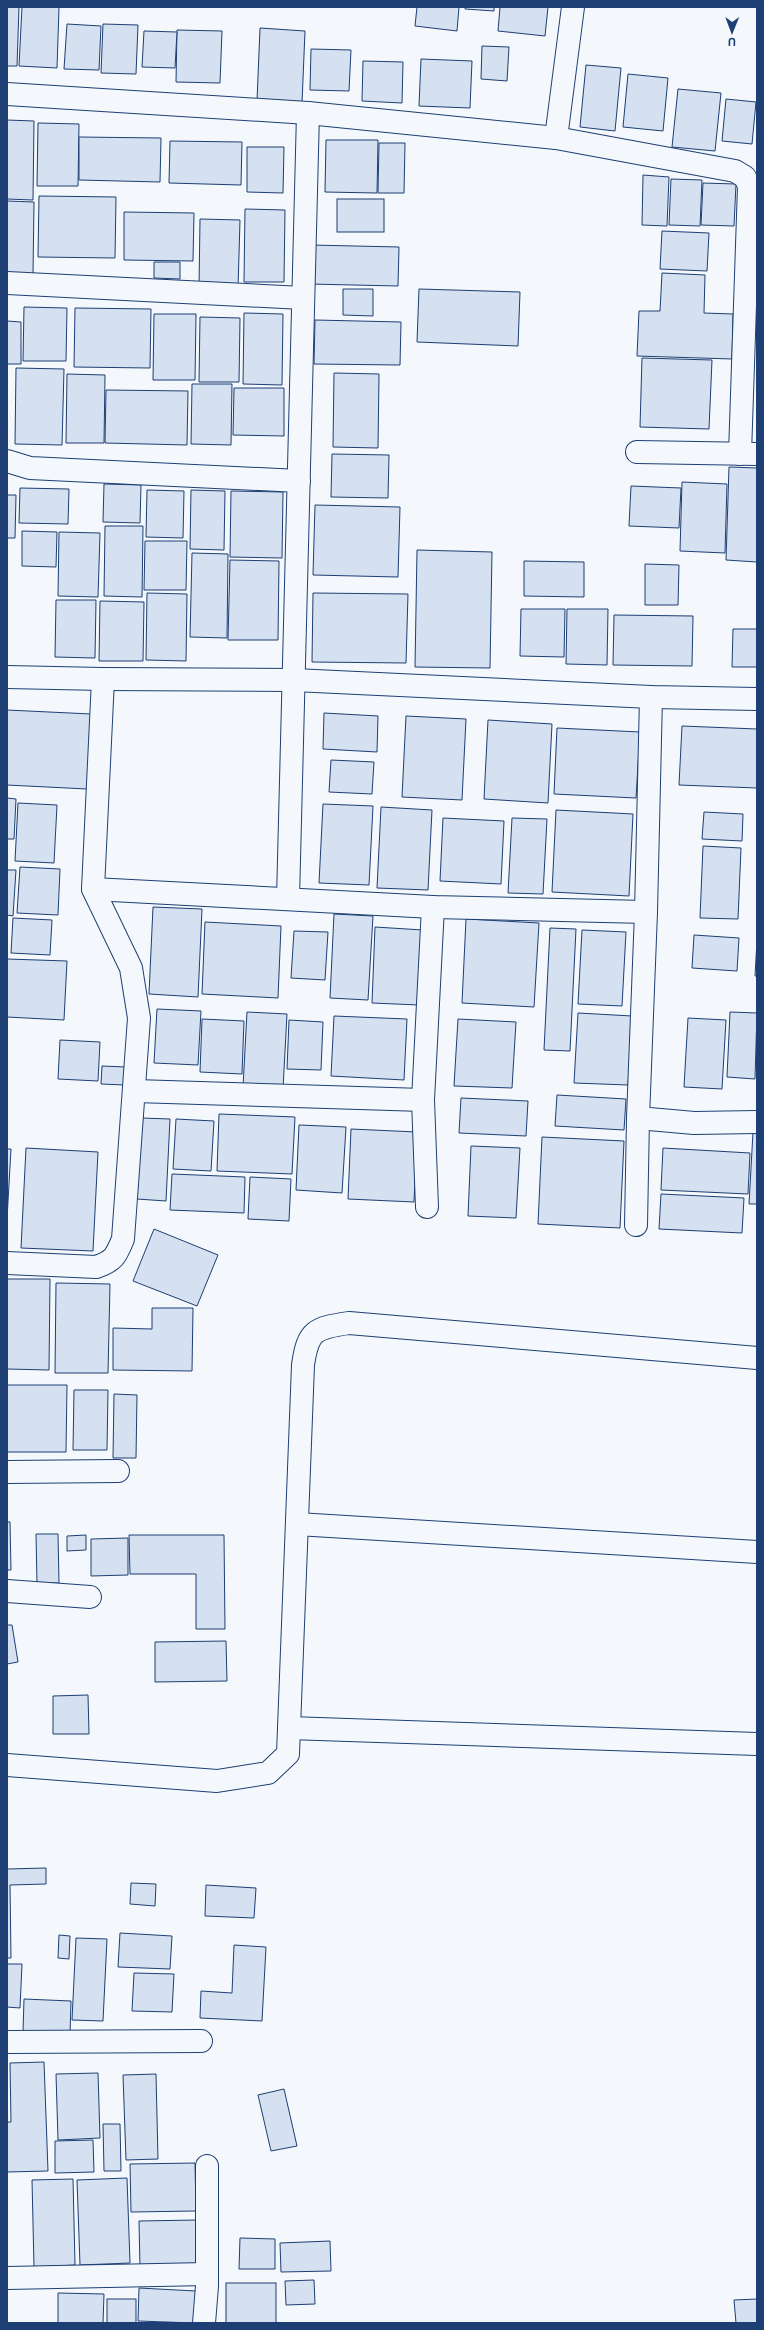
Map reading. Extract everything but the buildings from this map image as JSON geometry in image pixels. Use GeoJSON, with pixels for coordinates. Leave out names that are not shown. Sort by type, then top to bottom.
{"type":"FeatureCollection","features":[{"type":"Feature","properties":{"kind":"street"},"geometry":{"type":"LineString","coordinates":[[556,138],[573,7]]}},
{"type":"Feature","properties":{"kind":"street"},"geometry":{"type":"LineString","coordinates":[[7,94],[308,113],[556,138],[735,171],[746,177],[753,201],[748,454],[637,452]]}},
{"type":"Feature","properties":{"kind":"street"},"geometry":{"type":"LineString","coordinates":[[288,899],[308,113]]}},
{"type":"Feature","properties":{"kind":"street"},"geometry":{"type":"LineString","coordinates":[[7,284],[303,298]]}},
{"type":"Feature","properties":{"kind":"street"},"geometry":{"type":"LineString","coordinates":[[7,461],[30,468],[299,481]]}},
{"type":"Feature","properties":{"kind":"street"},"geometry":{"type":"LineString","coordinates":[[7,676],[103,680],[294,680],[651,698],[757,699]]}},
{"type":"Feature","properties":{"kind":"street"},"geometry":{"type":"LineString","coordinates":[[7,1263],[96,1267],[109,1263],[117,1253],[123,1239],[136,1091],[139,1018],[131,968],[93,890],[103,680]]}},
{"type":"Feature","properties":{"kind":"street"},"geometry":{"type":"LineString","coordinates":[[636,1225],[651,698]]}},
{"type":"Feature","properties":{"kind":"street"},"geometry":{"type":"LineString","coordinates":[[93,890],[433,907],[646,912]]}},
{"type":"Feature","properties":{"kind":"street"},"geometry":{"type":"LineString","coordinates":[[427,1207],[423,1100],[433,907]]}},
{"type":"Feature","properties":{"kind":"street"},"geometry":{"type":"LineString","coordinates":[[136,1091],[423,1100]]}},
{"type":"Feature","properties":{"kind":"street"},"geometry":{"type":"LineString","coordinates":[[638,1118],[694,1123],[757,1122]]}},
{"type":"Feature","properties":{"kind":"street"},"geometry":{"type":"LineString","coordinates":[[7,1765],[217,1781],[268,1773],[288,1754],[303,1365],[306,1342],[323,1327],[349,1323],[757,1358]]}},
{"type":"Feature","properties":{"kind":"street"},"geometry":{"type":"LineString","coordinates":[[7,1472],[118,1471]]}},
{"type":"Feature","properties":{"kind":"street"},"geometry":{"type":"LineString","coordinates":[[297,1524],[757,1552]]}},
{"type":"Feature","properties":{"kind":"street"},"geometry":{"type":"LineString","coordinates":[[7,1591],[90,1597]]}},
{"type":"Feature","properties":{"kind":"street"},"geometry":{"type":"LineString","coordinates":[[289,1728],[757,1744]]}},
{"type":"Feature","properties":{"kind":"street"},"geometry":{"type":"LineString","coordinates":[[7,2042],[201,2041]]}},
{"type":"Feature","properties":{"kind":"street"},"geometry":{"type":"LineString","coordinates":[[204,2323],[207,2274],[207,2166]]}},
{"type":"Feature","properties":{"kind":"street"},"geometry":{"type":"LineString","coordinates":[[7,2278],[207,2274]]}}]}
